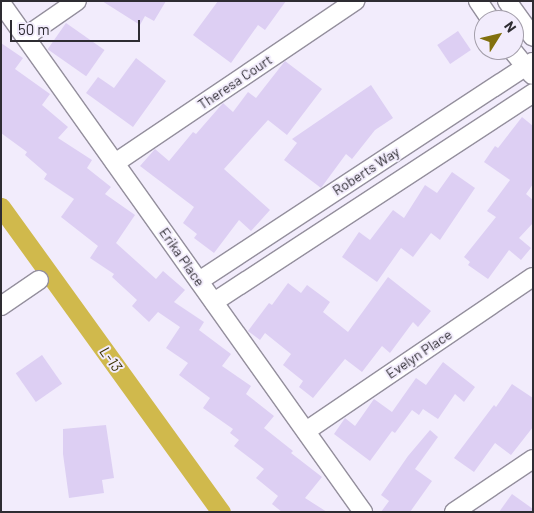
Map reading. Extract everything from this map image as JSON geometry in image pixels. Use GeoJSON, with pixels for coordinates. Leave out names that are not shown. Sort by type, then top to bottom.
{"type":"FeatureCollection","features":[{"type":"Feature","properties":{"kind":"street"},"geometry":{"type":"LineString","coordinates":[[25,37],[77,1]]}},
{"type":"Feature","properties":{"kind":"street","name":"Theresa Court"},"geometry":{"type":"LineString","coordinates":[[115,163],[355,1]]}},
{"type":"Feature","properties":{"kind":"street"},"geometry":{"type":"LineString","coordinates":[[507,1],[533,37]]}},
{"type":"Feature","properties":{"kind":"street","name":"Erika Place"},"geometry":{"type":"LineString","coordinates":[[1,3],[363,512]]}},
{"type":"Feature","properties":{"kind":"street","name":"Roberts Way"},"geometry":{"type":"LineString","coordinates":[[199,281],[530,68]]}},
{"type":"Feature","properties":{"kind":"street","name":"Roberts Way"},"geometry":{"type":"LineString","coordinates":[[214,302],[533,93]]}},
{"type":"Feature","properties":{"kind":"street","name":"Evelyn Place"},"geometry":{"type":"LineString","coordinates":[[306,431],[533,277]]}},
{"type":"Feature","properties":{"kind":"street"},"geometry":{"type":"LineString","coordinates":[[1,306],[39,280]]}},
{"type":"Feature","properties":{"kind":"street"},"geometry":{"type":"LineString","coordinates":[[454,512],[533,459]]}},
{"type":"Feature","properties":{"kind":"building"},"geometry":{"type":"Polygon","coordinates":[[[102,1],[166,1],[154,21],[145,16],[140,25],[102,1]]]}},
{"type":"Feature","properties":{"kind":"building"},"geometry":{"type":"Polygon","coordinates":[[[218,1],[286,1],[265,30],[258,25],[231,63],[193,35],[218,1]]]}},
{"type":"Feature","properties":{"kind":"building"},"geometry":{"type":"Polygon","coordinates":[[[66,23],[105,50],[86,76],[48,49],[66,23]]]}},
{"type":"Feature","properties":{"kind":"building"},"geometry":{"type":"Polygon","coordinates":[[[458,31],[471,50],[450,64],[437,45],[458,31]]]}},
{"type":"Feature","properties":{"kind":"building"},"geometry":{"type":"Polygon","coordinates":[[[1,43],[23,58],[15,69],[50,94],[42,105],[68,127],[58,138],[92,160],[87,168],[111,187],[105,194],[135,215],[116,243],[156,279],[163,271],[185,290],[174,302],[204,322],[199,330],[231,354],[222,366],[251,386],[246,394],[274,416],[264,428],[293,451],[291,453],[322,477],[305,498],[327,512],[282,512],[272,504],[278,496],[256,478],[264,469],[234,446],[239,440],[230,433],[233,429],[203,408],[210,398],[179,375],[188,363],[166,348],[180,327],[158,312],[149,322],[132,306],[137,300],[112,277],[114,274],[90,258],[98,246],[61,217],[74,199],[44,179],[47,174],[25,155],[27,152],[1,133],[1,43]]]}},
{"type":"Feature","properties":{"kind":"building"},"geometry":{"type":"Polygon","coordinates":[[[136,58],[166,81],[133,127],[86,93],[98,77],[114,88],[136,58]]]}},
{"type":"Feature","properties":{"kind":"building"},"geometry":{"type":"Polygon","coordinates":[[[285,61],[322,89],[287,135],[268,120],[224,169],[270,210],[251,231],[239,220],[214,253],[194,238],[197,234],[183,223],[194,207],[140,166],[155,149],[169,161],[193,132],[196,134],[223,103],[233,112],[248,92],[256,98],[285,61]]]}},
{"type":"Feature","properties":{"kind":"building"},"geometry":{"type":"Polygon","coordinates":[[[371,85],[393,118],[375,130],[352,159],[346,154],[321,188],[284,160],[297,143],[292,139],[371,85]]]}},
{"type":"Feature","properties":{"kind":"building"},"geometry":{"type":"Polygon","coordinates":[[[522,117],[533,126],[533,184],[526,194],[533,200],[533,223],[519,238],[531,248],[521,260],[509,250],[488,279],[468,265],[470,262],[464,257],[496,217],[487,211],[510,180],[484,162],[495,146],[498,148],[522,117]]]}},
{"type":"Feature","properties":{"kind":"building"},"geometry":{"type":"Polygon","coordinates":[[[452,172],[475,188],[440,240],[431,233],[413,257],[401,248],[377,282],[342,257],[359,232],[370,240],[393,210],[404,218],[425,185],[437,193],[452,172]]]}},
{"type":"Feature","properties":{"kind":"building"},"geometry":{"type":"Polygon","coordinates":[[[388,277],[431,311],[418,327],[413,322],[390,353],[382,346],[362,372],[345,359],[313,398],[299,387],[303,381],[283,365],[291,354],[265,333],[260,340],[248,331],[269,303],[272,305],[288,283],[301,293],[307,285],[330,302],[323,312],[348,332],[388,277]]]}},
{"type":"Feature","properties":{"kind":"building"},"geometry":{"type":"Polygon","coordinates":[[[42,355],[62,384],[36,402],[16,373],[42,355]]]}},
{"type":"Feature","properties":{"kind":"building"},"geometry":{"type":"Polygon","coordinates":[[[443,362],[475,387],[464,402],[455,394],[438,419],[423,409],[419,415],[412,410],[395,433],[392,431],[370,461],[334,434],[345,418],[355,426],[374,399],[392,412],[416,378],[426,385],[443,362]]]}},
{"type":"Feature","properties":{"kind":"building"},"geometry":{"type":"Polygon","coordinates":[[[512,384],[533,398],[533,427],[511,455],[495,443],[474,472],[454,458],[494,405],[496,407],[512,384]]]}},
{"type":"Feature","properties":{"kind":"building"},"geometry":{"type":"Polygon","coordinates":[[[106,425],[114,478],[102,480],[104,493],[69,498],[63,454],[63,429],[106,425]]]}},
{"type":"Feature","properties":{"kind":"building"},"geometry":{"type":"Polygon","coordinates":[[[430,430],[438,437],[415,469],[432,481],[410,512],[381,512],[389,501],[381,495],[408,456],[430,430]]]}},
{"type":"Feature","properties":{"kind":"building"},"geometry":{"type":"Polygon","coordinates":[[[512,494],[533,509],[533,512],[499,512],[512,494]]]}},
{"type":"Feature","properties":{"kind":"waterway","name":"L-13"},"geometry":{"type":"LineString","coordinates":[[1,207],[221,512]]}}]}
